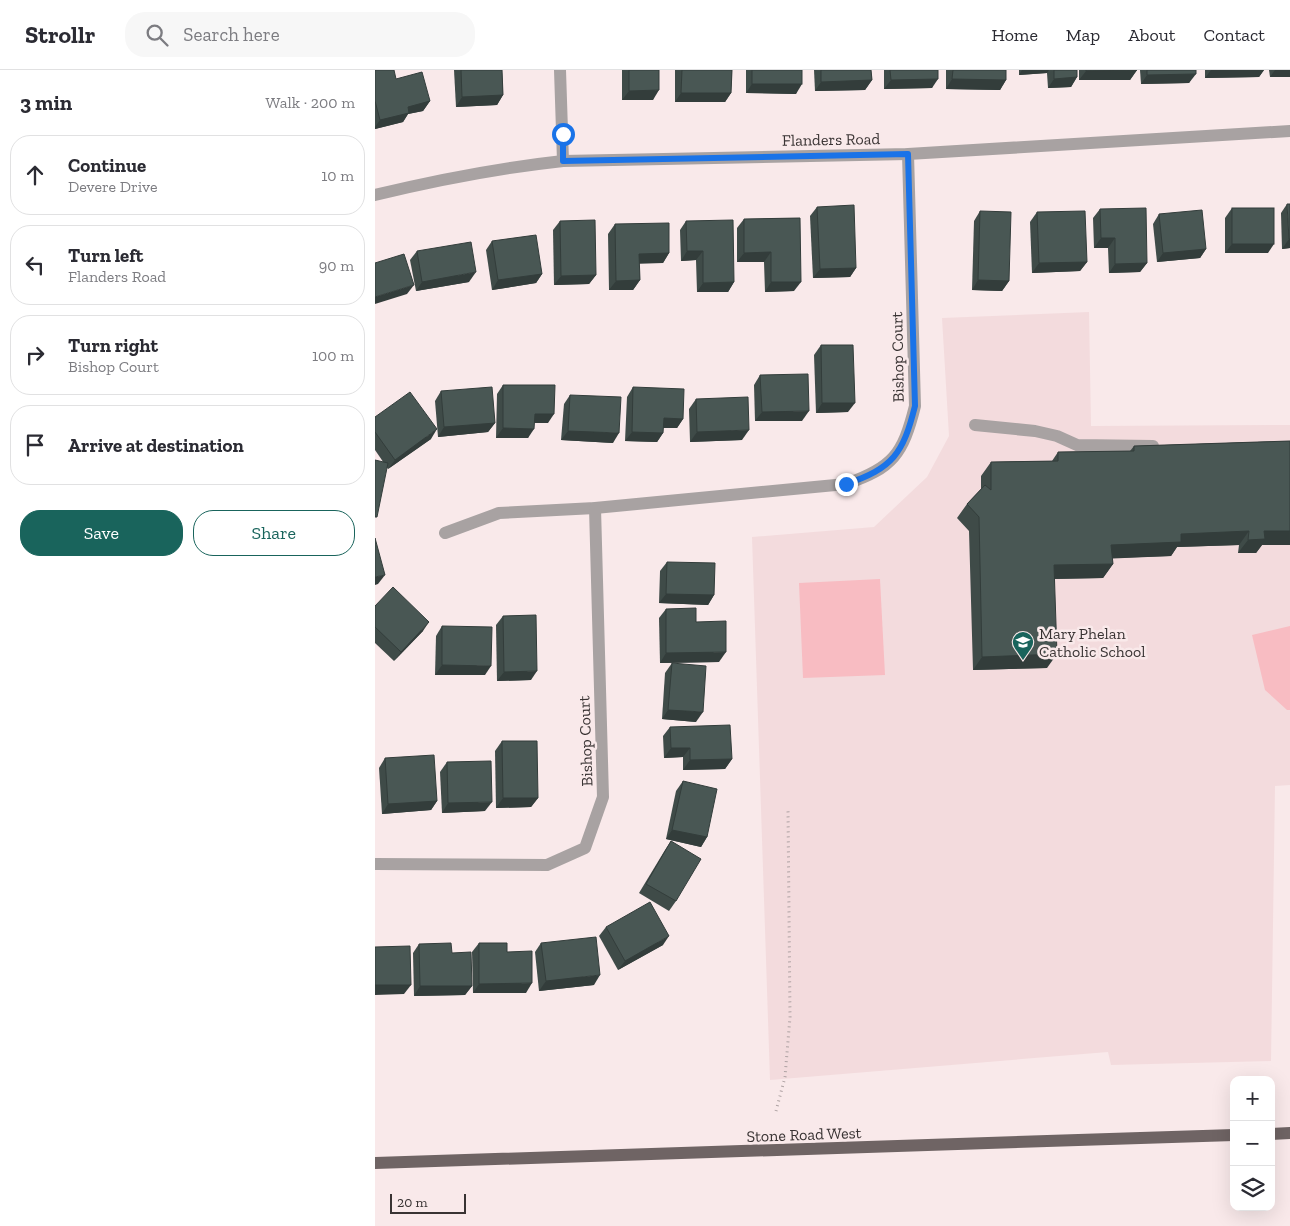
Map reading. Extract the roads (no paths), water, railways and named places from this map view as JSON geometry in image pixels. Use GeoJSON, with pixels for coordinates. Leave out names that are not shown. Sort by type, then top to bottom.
{"type":"FeatureCollection","features":[{"type":"Feature","properties":{"kind":"main road"},"geometry":{"type":"LineString","coordinates":[[1275,1134],[1290,1133]]}},
{"type":"Feature","properties":{"kind":"main road","name":"Stone Road West"},"geometry":{"type":"LineString","coordinates":[[375,1163],[1230,1135]]}},
{"type":"Feature","properties":{"kind":"street"},"geometry":{"type":"LineString","coordinates":[[560,70],[563,161]]}},
{"type":"Feature","properties":{"kind":"street","name":"Flanders Road"},"geometry":{"type":"LineString","coordinates":[[375,195],[469,174],[515,166],[563,161],[908,154],[1290,131]]}},
{"type":"Feature","properties":{"kind":"street","name":"Bishop Court"},"geometry":{"type":"LineString","coordinates":[[445,533],[499,513],[595,508],[846,484],[870,476],[891,461],[902,446],[910,428],[915,406],[908,154]]}},
{"type":"Feature","properties":{"kind":"street"},"geometry":{"type":"LineString","coordinates":[[975,424],[1035,431],[1057,436],[1077,445],[1164,446]]}},
{"type":"Feature","properties":{"kind":"street","name":"Bishop Court"},"geometry":{"type":"LineString","coordinates":[[375,864],[547,865],[585,848],[603,797],[595,508]]}},
{"type":"Feature","properties":{"kind":"place","name":"Mary Phelan Catholic School"},"geometry":{"type":"Point","coordinates":[1023,661]}}]}
